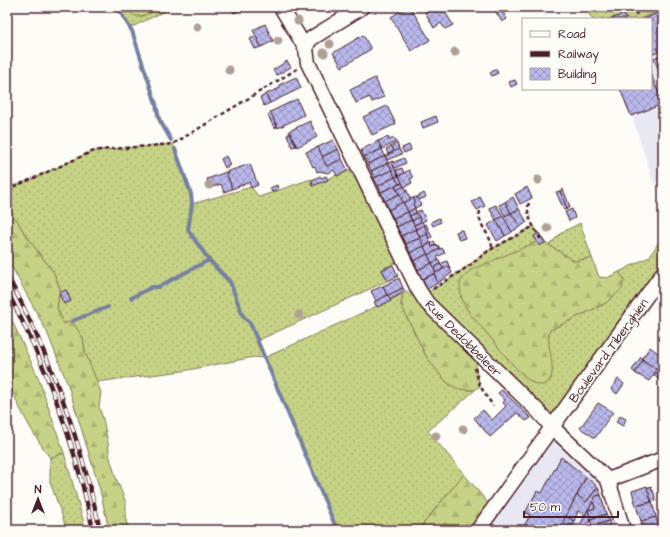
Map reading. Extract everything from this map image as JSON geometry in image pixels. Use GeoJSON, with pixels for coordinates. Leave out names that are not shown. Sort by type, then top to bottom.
{"type":"FeatureCollection","features":[{"type":"Feature","properties":{"kind":"street","name":"Rue Dedobbeleer"},"geometry":{"type":"LineString","coordinates":[[281,7],[307,56],[414,283],[427,303],[537,410],[552,427],[608,480],[623,530]]}},
{"type":"Feature","properties":{"kind":"street"},"geometry":{"type":"LineString","coordinates":[[307,56],[308,42],[312,38],[362,7]]}},
{"type":"Feature","properties":{"kind":"street","name":"Boulevard Tiberghien"},"geometry":{"type":"LineString","coordinates":[[478,530],[663,273]]}},
{"type":"Feature","properties":{"kind":"street"},"geometry":{"type":"LineString","coordinates":[[608,480],[663,459]]}},
{"type":"Feature","properties":{"kind":"path"},"geometry":{"type":"LineString","coordinates":[[636,15],[637,7]]}},
{"type":"Feature","properties":{"kind":"path"},"geometry":{"type":"LineString","coordinates":[[7,186],[13,187],[95,151],[173,144],[307,56]]}},
{"type":"Feature","properties":{"kind":"path"},"geometry":{"type":"LineString","coordinates":[[529,203],[527,207],[528,213],[541,240]]}},
{"type":"Feature","properties":{"kind":"path"},"geometry":{"type":"LineString","coordinates":[[480,211],[480,219],[492,243],[492,248]]}},
{"type":"Feature","properties":{"kind":"path"},"geometry":{"type":"LineString","coordinates":[[422,295],[447,281],[492,248],[534,226]]}},
{"type":"Feature","properties":{"kind":"path"},"geometry":{"type":"LineString","coordinates":[[476,351],[476,371],[480,386],[493,406]]}},
{"type":"Feature","properties":{"kind":"shaded area"},"geometry":{"type":"Polygon","coordinates":[[[663,10],[663,176],[654,184],[631,113],[650,90],[652,90],[652,18],[642,18],[663,10]]]}},
{"type":"Feature","properties":{"kind":"shaded area"},"geometry":{"type":"Polygon","coordinates":[[[552,427],[605,476],[578,530],[478,530],[552,427]]]}},
{"type":"Feature","properties":{"kind":"green space"},"geometry":{"type":"Polygon","coordinates":[[[117,7],[126,7],[128,10],[141,17],[160,7],[173,7],[130,28],[117,7]]]}},
{"type":"Feature","properties":{"kind":"green space"},"geometry":{"type":"Polygon","coordinates":[[[126,7],[160,7],[142,16],[138,16],[133,15],[126,7]]]}},
{"type":"Feature","properties":{"kind":"green space"},"geometry":{"type":"Polygon","coordinates":[[[585,7],[663,7],[663,10],[642,18],[591,18],[585,7]]]}},
{"type":"Feature","properties":{"kind":"green space"},"geometry":{"type":"Polygon","coordinates":[[[173,144],[191,194],[192,204],[251,187],[259,197],[311,179],[313,185],[358,166],[403,259],[382,269],[387,281],[257,341],[264,358],[254,357],[183,371],[96,382],[85,352],[83,338],[64,325],[57,308],[60,289],[54,273],[24,233],[17,220],[7,211],[7,186],[13,187],[91,152],[173,144]]]}},
{"type":"Feature","properties":{"kind":"green space"},"geometry":{"type":"Polygon","coordinates":[[[7,163],[11,171],[13,187],[7,186],[7,163]]]}},
{"type":"Feature","properties":{"kind":"green space"},"geometry":{"type":"Polygon","coordinates":[[[7,211],[17,220],[24,233],[54,273],[60,289],[57,308],[64,324],[72,321],[83,338],[85,352],[101,392],[99,407],[103,419],[110,458],[126,503],[126,521],[129,530],[109,530],[100,490],[68,385],[47,332],[7,258],[7,211]]]}},
{"type":"Feature","properties":{"kind":"green space"},"geometry":{"type":"Polygon","coordinates":[[[580,223],[592,258],[574,261],[549,245],[561,233],[580,223]]]}},
{"type":"Feature","properties":{"kind":"green space"},"geometry":{"type":"Polygon","coordinates":[[[534,226],[541,240],[460,296],[516,368],[534,383],[547,383],[551,379],[552,370],[547,335],[550,330],[606,303],[624,279],[619,272],[649,257],[663,236],[663,273],[552,427],[422,295],[447,281],[488,251],[534,226]]]}},
{"type":"Feature","properties":{"kind":"green space"},"geometry":{"type":"Polygon","coordinates":[[[541,240],[574,261],[592,258],[599,277],[607,278],[619,272],[624,279],[622,289],[606,303],[550,330],[549,342],[552,372],[551,378],[544,385],[533,383],[526,378],[470,314],[462,298],[460,282],[471,270],[541,240]]]}},
{"type":"Feature","properties":{"kind":"green space"},"geometry":{"type":"Polygon","coordinates":[[[418,289],[476,351],[476,371],[480,386],[475,390],[459,389],[449,384],[426,356],[401,305],[403,294],[418,289]]]}},
{"type":"Feature","properties":{"kind":"green space"},"geometry":{"type":"Polygon","coordinates":[[[403,294],[401,305],[426,356],[449,384],[467,390],[475,390],[428,431],[464,474],[418,530],[337,530],[264,358],[403,294]]]}},
{"type":"Feature","properties":{"kind":"green space"},"geometry":{"type":"Polygon","coordinates":[[[7,310],[38,377],[64,453],[50,458],[27,422],[9,382],[6,356],[7,310]]]}},
{"type":"Feature","properties":{"kind":"green space"},"geometry":{"type":"Polygon","coordinates":[[[64,453],[86,530],[65,530],[64,521],[50,482],[50,458],[64,453]]]}},
{"type":"Feature","properties":{"kind":"green space"},"geometry":{"type":"Polygon","coordinates":[[[464,474],[493,509],[478,530],[418,530],[464,474]]]}},
{"type":"Feature","properties":{"kind":"building"},"geometry":{"type":"Polygon","coordinates":[[[231,7],[247,7],[234,13],[231,7]]]}},
{"type":"Feature","properties":{"kind":"building"},"geometry":{"type":"Polygon","coordinates":[[[407,7],[410,7],[430,40],[411,51],[391,17],[407,7]]]}},
{"type":"Feature","properties":{"kind":"building"},"geometry":{"type":"Polygon","coordinates":[[[430,7],[442,7],[453,25],[445,29],[441,23],[434,28],[425,12],[431,9],[430,7]]]}},
{"type":"Feature","properties":{"kind":"building"},"geometry":{"type":"Polygon","coordinates":[[[501,9],[507,19],[502,22],[496,12],[501,9]]]}},
{"type":"Feature","properties":{"kind":"building"},"geometry":{"type":"Polygon","coordinates":[[[663,11],[663,50],[652,55],[652,18],[646,18],[663,11]]]}},
{"type":"Feature","properties":{"kind":"building"},"geometry":{"type":"Polygon","coordinates":[[[624,14],[626,18],[613,18],[624,14]]]}},
{"type":"Feature","properties":{"kind":"building"},"geometry":{"type":"Polygon","coordinates":[[[265,24],[273,41],[261,47],[253,30],[265,24]]]}},
{"type":"Feature","properties":{"kind":"building"},"geometry":{"type":"Polygon","coordinates":[[[363,35],[371,49],[342,67],[333,53],[363,35]]]}},
{"type":"Feature","properties":{"kind":"building"},"geometry":{"type":"Polygon","coordinates":[[[256,36],[261,47],[255,49],[250,39],[256,36]]]}},
{"type":"Feature","properties":{"kind":"building"},"geometry":{"type":"Polygon","coordinates":[[[663,54],[663,82],[654,58],[663,54]]]}},
{"type":"Feature","properties":{"kind":"building"},"geometry":{"type":"Polygon","coordinates":[[[287,61],[291,67],[277,75],[273,70],[287,61]]]}},
{"type":"Feature","properties":{"kind":"building"},"geometry":{"type":"Polygon","coordinates":[[[496,69],[498,73],[492,76],[490,73],[496,69]]]}},
{"type":"Feature","properties":{"kind":"building"},"geometry":{"type":"Polygon","coordinates":[[[652,76],[663,104],[631,116],[620,90],[652,90],[652,76]]]}},
{"type":"Feature","properties":{"kind":"building"},"geometry":{"type":"Polygon","coordinates":[[[296,77],[301,88],[270,103],[266,94],[280,88],[279,85],[296,77]]]}},
{"type":"Feature","properties":{"kind":"building"},"geometry":{"type":"Polygon","coordinates":[[[375,78],[384,97],[372,102],[370,97],[356,103],[350,90],[375,78]]]}},
{"type":"Feature","properties":{"kind":"building"},"geometry":{"type":"Polygon","coordinates":[[[515,80],[517,84],[511,87],[509,82],[515,80]]]}},
{"type":"Feature","properties":{"kind":"building"},"geometry":{"type":"Polygon","coordinates":[[[266,94],[270,103],[264,106],[260,98],[266,94]]]}},
{"type":"Feature","properties":{"kind":"building"},"geometry":{"type":"Polygon","coordinates":[[[297,99],[304,115],[278,128],[270,112],[297,99]]]}},
{"type":"Feature","properties":{"kind":"building"},"geometry":{"type":"Polygon","coordinates":[[[387,106],[396,124],[372,135],[363,117],[387,106]]]}},
{"type":"Feature","properties":{"kind":"building"},"geometry":{"type":"Polygon","coordinates":[[[271,113],[277,127],[274,128],[268,115],[271,113]]]}},
{"type":"Feature","properties":{"kind":"building"},"geometry":{"type":"Polygon","coordinates":[[[436,116],[438,122],[423,128],[421,122],[436,116]]]}},
{"type":"Feature","properties":{"kind":"building"},"geometry":{"type":"Polygon","coordinates":[[[310,121],[317,137],[297,147],[289,131],[310,121]]]}},
{"type":"Feature","properties":{"kind":"building"},"geometry":{"type":"Polygon","coordinates":[[[290,133],[296,146],[292,147],[287,135],[290,133]]]}},
{"type":"Feature","properties":{"kind":"building"},"geometry":{"type":"Polygon","coordinates":[[[388,137],[389,140],[394,138],[396,142],[382,149],[378,141],[388,137]]]}},
{"type":"Feature","properties":{"kind":"building"},"geometry":{"type":"Polygon","coordinates":[[[333,140],[338,149],[322,157],[318,147],[333,140]]]}},
{"type":"Feature","properties":{"kind":"building"},"geometry":{"type":"Polygon","coordinates":[[[378,141],[382,149],[364,157],[361,150],[378,141]]]}},
{"type":"Feature","properties":{"kind":"building"},"geometry":{"type":"Polygon","coordinates":[[[397,143],[399,149],[394,152],[392,146],[397,143]]]}},
{"type":"Feature","properties":{"kind":"building"},"geometry":{"type":"Polygon","coordinates":[[[409,145],[411,150],[404,153],[402,148],[409,145]]]}},
{"type":"Feature","properties":{"kind":"building"},"geometry":{"type":"Polygon","coordinates":[[[392,146],[394,152],[388,154],[386,149],[392,146]]]}},
{"type":"Feature","properties":{"kind":"building"},"geometry":{"type":"Polygon","coordinates":[[[318,147],[327,166],[342,159],[348,171],[337,176],[334,170],[328,173],[320,171],[317,172],[306,152],[318,147]]]}},
{"type":"Feature","properties":{"kind":"building"},"geometry":{"type":"Polygon","coordinates":[[[338,149],[342,159],[327,166],[322,157],[338,149]]]}},
{"type":"Feature","properties":{"kind":"building"},"geometry":{"type":"Polygon","coordinates":[[[382,149],[385,156],[368,164],[364,157],[382,149]]]}},
{"type":"Feature","properties":{"kind":"building"},"geometry":{"type":"Polygon","coordinates":[[[399,149],[402,154],[387,160],[385,156],[399,149]]]}},
{"type":"Feature","properties":{"kind":"building"},"geometry":{"type":"Polygon","coordinates":[[[226,156],[230,165],[225,168],[221,159],[226,156]]]}},
{"type":"Feature","properties":{"kind":"building"},"geometry":{"type":"Polygon","coordinates":[[[385,156],[388,163],[371,171],[368,164],[385,156]]]}},
{"type":"Feature","properties":{"kind":"building"},"geometry":{"type":"Polygon","coordinates":[[[404,158],[406,163],[395,168],[392,163],[404,158]]]}},
{"type":"Feature","properties":{"kind":"building"},"geometry":{"type":"Polygon","coordinates":[[[393,161],[392,163],[398,176],[395,177],[388,163],[393,161]]]}},
{"type":"Feature","properties":{"kind":"building"},"geometry":{"type":"Polygon","coordinates":[[[388,163],[392,170],[374,178],[371,171],[388,163]]]}},
{"type":"Feature","properties":{"kind":"building"},"geometry":{"type":"Polygon","coordinates":[[[250,164],[258,185],[251,188],[249,182],[232,189],[226,172],[250,164]]]}},
{"type":"Feature","properties":{"kind":"building"},"geometry":{"type":"Polygon","coordinates":[[[402,168],[404,173],[398,176],[396,170],[402,168]]]}},
{"type":"Feature","properties":{"kind":"building"},"geometry":{"type":"Polygon","coordinates":[[[392,170],[395,177],[378,186],[374,178],[392,170]]]}},
{"type":"Feature","properties":{"kind":"building"},"geometry":{"type":"Polygon","coordinates":[[[409,170],[413,178],[410,179],[412,183],[404,187],[399,176],[409,170]]]}},
{"type":"Feature","properties":{"kind":"building"},"geometry":{"type":"Polygon","coordinates":[[[226,172],[232,189],[224,192],[221,184],[210,188],[207,179],[226,172]]]}},
{"type":"Feature","properties":{"kind":"building"},"geometry":{"type":"Polygon","coordinates":[[[320,176],[321,178],[326,176],[328,180],[312,186],[312,180],[320,176]]]}},
{"type":"Feature","properties":{"kind":"building"},"geometry":{"type":"Polygon","coordinates":[[[399,176],[402,183],[399,184],[395,177],[399,176]]]}},
{"type":"Feature","properties":{"kind":"building"},"geometry":{"type":"Polygon","coordinates":[[[395,177],[399,184],[381,192],[378,186],[395,177]]]}},
{"type":"Feature","properties":{"kind":"building"},"geometry":{"type":"Polygon","coordinates":[[[402,183],[404,187],[397,190],[395,186],[402,183]]]}},
{"type":"Feature","properties":{"kind":"building"},"geometry":{"type":"Polygon","coordinates":[[[277,185],[278,190],[272,192],[270,188],[277,185]]]}},
{"type":"Feature","properties":{"kind":"building"},"geometry":{"type":"Polygon","coordinates":[[[395,186],[399,194],[385,201],[381,192],[395,186]]]}},
{"type":"Feature","properties":{"kind":"building"},"geometry":{"type":"Polygon","coordinates":[[[404,186],[407,191],[400,195],[397,190],[404,186]]]}},
{"type":"Feature","properties":{"kind":"building"},"geometry":{"type":"Polygon","coordinates":[[[527,187],[532,198],[520,204],[515,194],[527,187]]]}},
{"type":"Feature","properties":{"kind":"building"},"geometry":{"type":"Polygon","coordinates":[[[563,189],[570,207],[567,209],[560,191],[563,189]]]}},
{"type":"Feature","properties":{"kind":"building"},"geometry":{"type":"Polygon","coordinates":[[[407,191],[411,200],[403,203],[400,195],[407,191]]]}},
{"type":"Feature","properties":{"kind":"building"},"geometry":{"type":"Polygon","coordinates":[[[560,191],[567,209],[564,210],[556,192],[560,191]]]}},
{"type":"Feature","properties":{"kind":"building"},"geometry":{"type":"Polygon","coordinates":[[[424,193],[426,197],[419,200],[417,197],[424,193]]]}},
{"type":"Feature","properties":{"kind":"building"},"geometry":{"type":"Polygon","coordinates":[[[399,194],[403,202],[389,210],[385,201],[399,194]]]}},
{"type":"Feature","properties":{"kind":"building"},"geometry":{"type":"Polygon","coordinates":[[[417,197],[421,205],[415,208],[413,198],[417,197]]]}},
{"type":"Feature","properties":{"kind":"building"},"geometry":{"type":"Polygon","coordinates":[[[480,197],[485,206],[477,210],[472,202],[480,197]]]}},
{"type":"Feature","properties":{"kind":"building"},"geometry":{"type":"Polygon","coordinates":[[[513,197],[519,209],[511,213],[505,202],[513,197]]]}},
{"type":"Feature","properties":{"kind":"building"},"geometry":{"type":"Polygon","coordinates":[[[413,198],[415,208],[408,212],[403,203],[413,198]]]}},
{"type":"Feature","properties":{"kind":"building"},"geometry":{"type":"Polygon","coordinates":[[[403,202],[408,212],[393,218],[389,210],[403,202]]]}},
{"type":"Feature","properties":{"kind":"building"},"geometry":{"type":"Polygon","coordinates":[[[505,202],[511,213],[505,216],[499,205],[505,202]]]}},
{"type":"Feature","properties":{"kind":"building"},"geometry":{"type":"Polygon","coordinates":[[[496,205],[503,216],[496,220],[489,208],[496,205]]]}},
{"type":"Feature","properties":{"kind":"building"},"geometry":{"type":"Polygon","coordinates":[[[415,208],[416,213],[410,216],[408,212],[415,208]]]}},
{"type":"Feature","properties":{"kind":"building"},"geometry":{"type":"Polygon","coordinates":[[[519,209],[527,222],[520,227],[511,213],[519,209]]]}},
{"type":"Feature","properties":{"kind":"building"},"geometry":{"type":"Polygon","coordinates":[[[572,209],[575,218],[569,221],[565,212],[572,209]]]}},
{"type":"Feature","properties":{"kind":"building"},"geometry":{"type":"Polygon","coordinates":[[[421,210],[426,220],[422,222],[424,225],[416,229],[414,225],[421,222],[416,212],[421,210]]]}},
{"type":"Feature","properties":{"kind":"building"},"geometry":{"type":"Polygon","coordinates":[[[408,212],[411,220],[397,227],[393,218],[408,212]]]}},
{"type":"Feature","properties":{"kind":"building"},"geometry":{"type":"Polygon","coordinates":[[[416,213],[419,217],[412,221],[410,216],[416,213]]]}},
{"type":"Feature","properties":{"kind":"building"},"geometry":{"type":"Polygon","coordinates":[[[511,213],[520,227],[511,232],[503,217],[511,213]]]}},
{"type":"Feature","properties":{"kind":"building"},"geometry":{"type":"Polygon","coordinates":[[[503,216],[512,232],[505,236],[496,220],[503,216]]]}},
{"type":"Feature","properties":{"kind":"building"},"geometry":{"type":"Polygon","coordinates":[[[419,217],[421,222],[414,225],[412,221],[419,217]]]}},
{"type":"Feature","properties":{"kind":"building"},"geometry":{"type":"Polygon","coordinates":[[[439,218],[441,222],[433,226],[431,222],[439,218]]]}},
{"type":"Feature","properties":{"kind":"building"},"geometry":{"type":"Polygon","coordinates":[[[411,220],[416,229],[401,236],[397,227],[411,220]]]}},
{"type":"Feature","properties":{"kind":"building"},"geometry":{"type":"Polygon","coordinates":[[[496,220],[505,236],[497,241],[488,225],[496,220]]]}},
{"type":"Feature","properties":{"kind":"building"},"geometry":{"type":"Polygon","coordinates":[[[426,224],[432,237],[429,239],[424,225],[426,224]]]}},
{"type":"Feature","properties":{"kind":"building"},"geometry":{"type":"Polygon","coordinates":[[[424,225],[428,234],[420,238],[416,229],[424,225]]]}},
{"type":"Feature","properties":{"kind":"building"},"geometry":{"type":"Polygon","coordinates":[[[416,229],[420,238],[406,244],[401,236],[416,229]]]}},
{"type":"Feature","properties":{"kind":"building"},"geometry":{"type":"Polygon","coordinates":[[[461,230],[465,238],[459,240],[456,232],[461,230]]]}},
{"type":"Feature","properties":{"kind":"building"},"geometry":{"type":"Polygon","coordinates":[[[539,233],[545,243],[539,246],[534,236],[539,233]]]}},
{"type":"Feature","properties":{"kind":"building"},"geometry":{"type":"Polygon","coordinates":[[[427,234],[430,243],[424,247],[420,238],[427,234]]]}},
{"type":"Feature","properties":{"kind":"building"},"geometry":{"type":"Polygon","coordinates":[[[420,238],[424,246],[410,253],[406,244],[420,238]]]}},
{"type":"Feature","properties":{"kind":"building"},"geometry":{"type":"Polygon","coordinates":[[[434,241],[436,245],[432,247],[431,243],[434,241]]]}},
{"type":"Feature","properties":{"kind":"building"},"geometry":{"type":"Polygon","coordinates":[[[431,243],[432,247],[438,245],[440,249],[428,255],[424,247],[431,243]]]}},
{"type":"Feature","properties":{"kind":"building"},"geometry":{"type":"Polygon","coordinates":[[[424,246],[427,254],[414,261],[410,253],[424,246]]]}},
{"type":"Feature","properties":{"kind":"building"},"geometry":{"type":"Polygon","coordinates":[[[442,248],[445,253],[437,257],[439,260],[432,263],[428,255],[442,248]]]}},
{"type":"Feature","properties":{"kind":"building"},"geometry":{"type":"Polygon","coordinates":[[[427,254],[432,263],[418,270],[414,261],[427,254]]]}},
{"type":"Feature","properties":{"kind":"building"},"geometry":{"type":"Polygon","coordinates":[[[439,260],[440,264],[434,268],[432,263],[439,260]]]}},
{"type":"Feature","properties":{"kind":"building"},"geometry":{"type":"Polygon","coordinates":[[[447,261],[449,266],[443,269],[440,264],[447,261]]]}},
{"type":"Feature","properties":{"kind":"building"},"geometry":{"type":"Polygon","coordinates":[[[432,263],[436,273],[422,279],[418,270],[432,263]]]}},
{"type":"Feature","properties":{"kind":"building"},"geometry":{"type":"Polygon","coordinates":[[[440,264],[443,269],[436,273],[434,268],[440,264]]]}},
{"type":"Feature","properties":{"kind":"building"},"geometry":{"type":"Polygon","coordinates":[[[393,265],[398,276],[388,281],[382,270],[393,265]]]}},
{"type":"Feature","properties":{"kind":"building"},"geometry":{"type":"Polygon","coordinates":[[[449,266],[452,273],[438,283],[434,274],[449,266]]]}},
{"type":"Feature","properties":{"kind":"building"},"geometry":{"type":"Polygon","coordinates":[[[434,274],[438,283],[427,289],[422,279],[434,274]]]}},
{"type":"Feature","properties":{"kind":"building"},"geometry":{"type":"Polygon","coordinates":[[[399,278],[403,288],[387,296],[383,286],[399,278]]]}},
{"type":"Feature","properties":{"kind":"building"},"geometry":{"type":"Polygon","coordinates":[[[383,286],[387,296],[376,301],[371,291],[383,286]]]}},
{"type":"Feature","properties":{"kind":"building"},"geometry":{"type":"Polygon","coordinates":[[[403,288],[405,291],[390,300],[388,295],[403,288]]]}},
{"type":"Feature","properties":{"kind":"building"},"geometry":{"type":"Polygon","coordinates":[[[66,290],[71,301],[64,304],[59,293],[66,290]]]}},
{"type":"Feature","properties":{"kind":"building"},"geometry":{"type":"Polygon","coordinates":[[[388,295],[391,301],[377,307],[374,302],[388,295]]]}},
{"type":"Feature","properties":{"kind":"building"},"geometry":{"type":"Polygon","coordinates":[[[650,347],[663,357],[663,363],[657,370],[642,358],[650,347]]]}},
{"type":"Feature","properties":{"kind":"building"},"geometry":{"type":"Polygon","coordinates":[[[641,357],[643,360],[635,373],[632,370],[641,357]]]}},
{"type":"Feature","properties":{"kind":"building"},"geometry":{"type":"Polygon","coordinates":[[[643,360],[657,370],[649,381],[635,373],[643,360]]]}},
{"type":"Feature","properties":{"kind":"building"},"geometry":{"type":"Polygon","coordinates":[[[656,372],[663,378],[663,384],[654,375],[656,372]]]}},
{"type":"Feature","properties":{"kind":"building"},"geometry":{"type":"Polygon","coordinates":[[[618,379],[624,384],[617,394],[611,389],[618,379]]]}},
{"type":"Feature","properties":{"kind":"building"},"geometry":{"type":"Polygon","coordinates":[[[502,390],[531,418],[526,421],[517,413],[490,437],[474,418],[483,410],[492,420],[506,406],[503,403],[505,400],[498,393],[502,390]]]}},
{"type":"Feature","properties":{"kind":"building"},"geometry":{"type":"Polygon","coordinates":[[[598,403],[613,412],[595,438],[580,428],[598,403]]]}},
{"type":"Feature","properties":{"kind":"building"},"geometry":{"type":"Polygon","coordinates":[[[620,416],[626,419],[623,426],[616,422],[620,416]]]}},
{"type":"Feature","properties":{"kind":"building"},"geometry":{"type":"Polygon","coordinates":[[[561,457],[586,477],[559,530],[522,530],[530,515],[525,513],[537,491],[542,493],[561,457]]]}},
{"type":"Feature","properties":{"kind":"building"},"geometry":{"type":"Polygon","coordinates":[[[586,477],[598,487],[586,502],[577,495],[586,477]]]}},
{"type":"Feature","properties":{"kind":"building"},"geometry":{"type":"Polygon","coordinates":[[[647,486],[651,502],[636,506],[632,491],[647,486]]]}},
{"type":"Feature","properties":{"kind":"building"},"geometry":{"type":"Polygon","coordinates":[[[651,486],[656,501],[652,502],[647,488],[651,486]]]}},
{"type":"Feature","properties":{"kind":"building"},"geometry":{"type":"Polygon","coordinates":[[[598,487],[601,495],[596,496],[585,515],[578,511],[574,521],[566,516],[577,495],[586,502],[598,487]]]}},
{"type":"Feature","properties":{"kind":"building"},"geometry":{"type":"Polygon","coordinates":[[[601,495],[606,514],[590,519],[588,510],[595,508],[593,501],[596,496],[601,495]]]}},
{"type":"Feature","properties":{"kind":"building"},"geometry":{"type":"Polygon","coordinates":[[[593,501],[595,508],[588,510],[593,501]]]}},
{"type":"Feature","properties":{"kind":"building"},"geometry":{"type":"Polygon","coordinates":[[[652,502],[656,517],[641,521],[636,506],[652,502]]]}},
{"type":"Feature","properties":{"kind":"building"},"geometry":{"type":"Polygon","coordinates":[[[588,510],[591,522],[588,522],[586,526],[581,523],[588,510]]]}},
{"type":"Feature","properties":{"kind":"building"},"geometry":{"type":"Polygon","coordinates":[[[606,514],[609,521],[592,526],[590,519],[606,514]]]}},
{"type":"Feature","properties":{"kind":"building"},"geometry":{"type":"Polygon","coordinates":[[[566,516],[575,522],[573,526],[570,524],[567,530],[559,530],[566,516]]]}},
{"type":"Feature","properties":{"kind":"building"},"geometry":{"type":"Polygon","coordinates":[[[656,517],[660,530],[644,530],[641,521],[656,517]]]}},
{"type":"Feature","properties":{"kind":"building"},"geometry":{"type":"Polygon","coordinates":[[[609,521],[610,526],[599,529],[598,524],[609,521]]]}},
{"type":"Feature","properties":{"kind":"waterway"},"geometry":{"type":"LineString","coordinates":[[117,7],[132,31],[156,104],[159,119],[171,140]]}},
{"type":"Feature","properties":{"kind":"waterway"},"geometry":{"type":"LineString","coordinates":[[175,149],[191,194],[192,204],[188,230],[209,260],[230,282],[243,316],[250,323],[337,530]]}},
{"type":"Feature","properties":{"kind":"waterway"},"geometry":{"type":"LineString","coordinates":[[131,298],[152,287],[158,287],[209,260]]}},
{"type":"Feature","properties":{"kind":"waterway"},"geometry":{"type":"LineString","coordinates":[[72,321],[108,307]]}},
{"type":"Feature","properties":{"kind":"railway"},"geometry":{"type":"LineString","coordinates":[[7,275],[37,336],[74,431],[84,464],[100,530]]}},
{"type":"Feature","properties":{"kind":"railway"},"geometry":{"type":"LineString","coordinates":[[7,291],[35,348],[59,408],[78,468],[93,530]]}}]}
